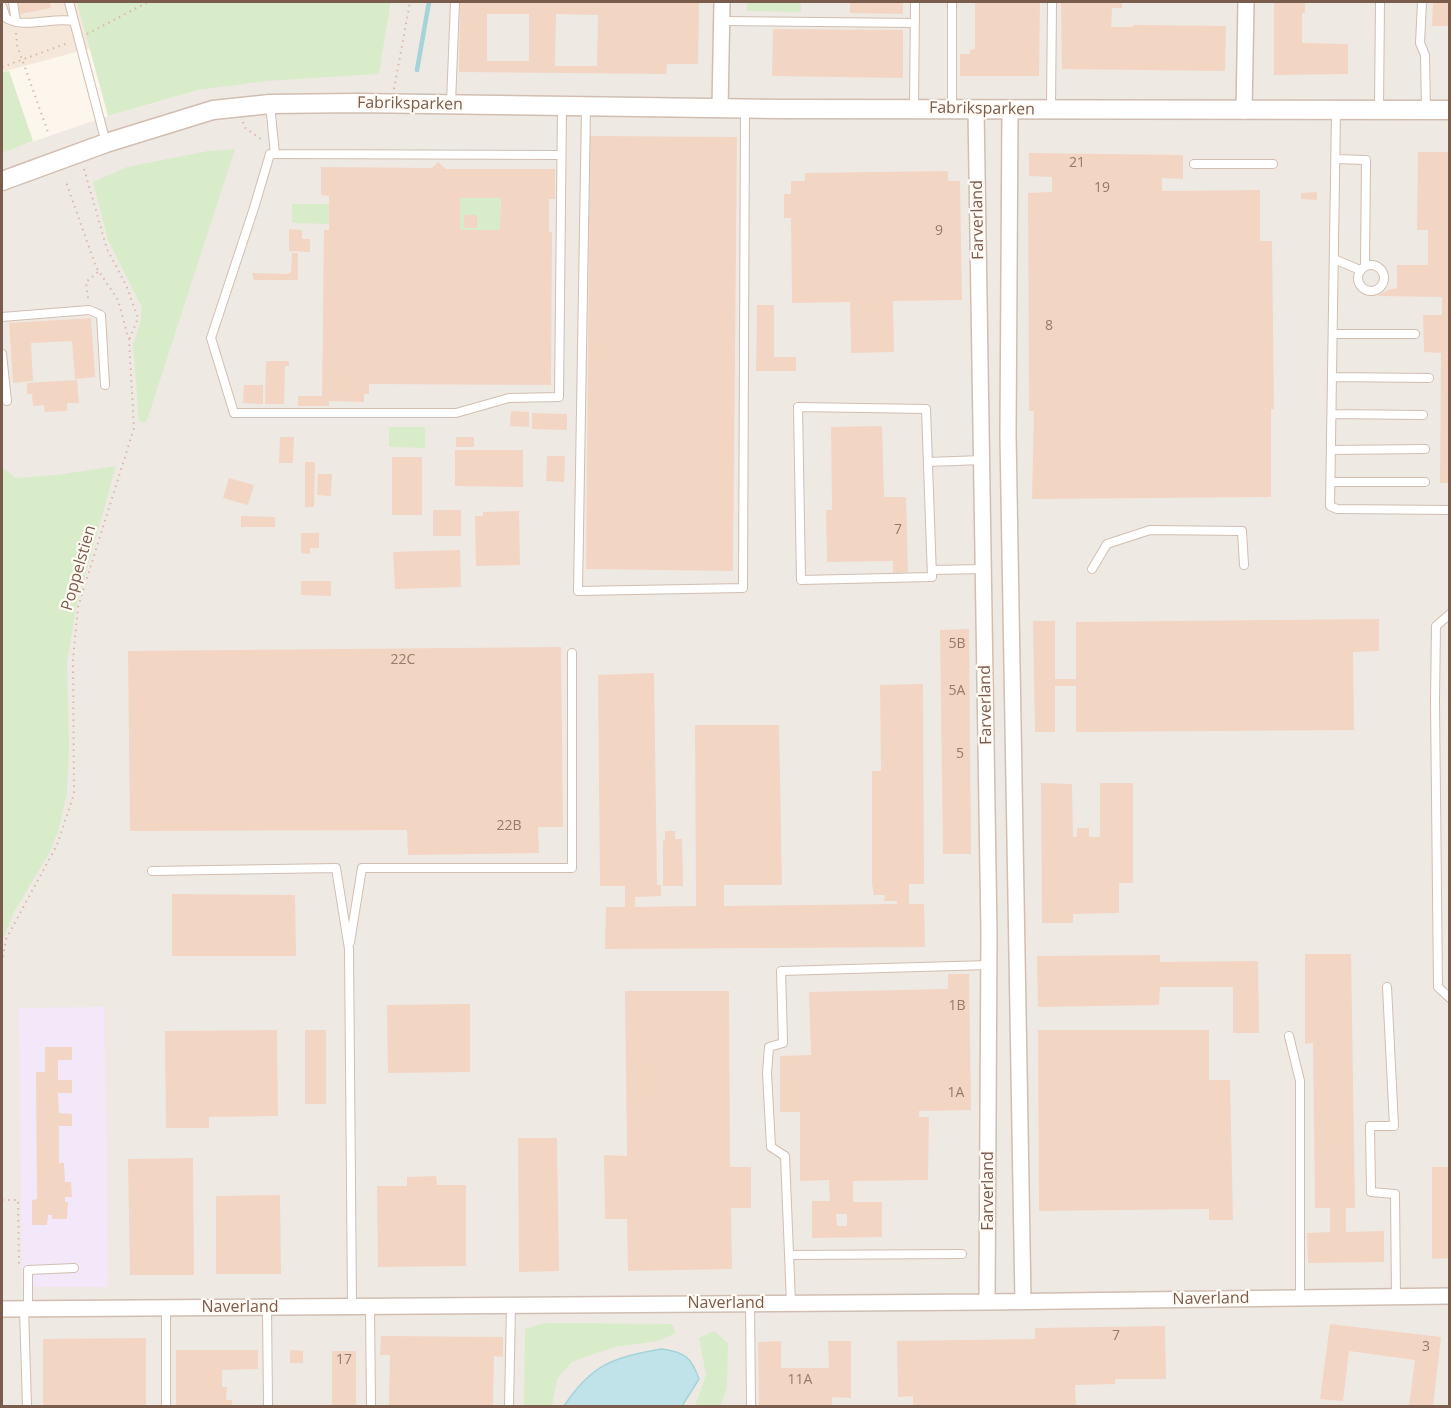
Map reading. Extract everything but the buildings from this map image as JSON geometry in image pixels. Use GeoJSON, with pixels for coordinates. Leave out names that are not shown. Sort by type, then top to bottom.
{"type":"FeatureCollection","features":[{"type":"Feature","properties":{"kind":"street"},"geometry":{"type":"LineString","coordinates":[[720,108],[722,2]]}},
{"type":"Feature","properties":{"kind":"street"},"geometry":{"type":"LineString","coordinates":[[1244,111],[1246,2]]}},
{"type":"Feature","properties":{"kind":"street","name":"Fabriksparken"},"geometry":{"type":"LineString","coordinates":[[2,181],[106,143],[213,110],[270,104],[1010,110],[1449,110]]}},
{"type":"Feature","properties":{"kind":"street","name":"Farverland"},"geometry":{"type":"LineString","coordinates":[[976,109],[989,934],[987,1302]]}},
{"type":"Feature","properties":{"kind":"street","name":"Farverland"},"geometry":{"type":"LineString","coordinates":[[1010,110],[1008,338],[1010,569],[1023,1301]]}},
{"type":"Feature","properties":{"kind":"street"},"geometry":{"type":"LineString","coordinates":[[980,337],[1008,338]]}},
{"type":"Feature","properties":{"kind":"street"},"geometry":{"type":"LineString","coordinates":[[984,569],[1010,569]]}},
{"type":"Feature","properties":{"kind":"street"},"geometry":{"type":"LineString","coordinates":[[985,619],[1011,618]]}},
{"type":"Feature","properties":{"kind":"street"},"geometry":{"type":"LineString","coordinates":[[987,744],[1013,744]]}},
{"type":"Feature","properties":{"kind":"street"},"geometry":{"type":"LineString","coordinates":[[989,934],[1016,933]]}},
{"type":"Feature","properties":{"kind":"street","name":"Naverland"},"geometry":{"type":"LineString","coordinates":[[2,1309],[987,1302],[1449,1296]]}},
{"type":"Feature","properties":{"kind":"lane"},"geometry":{"type":"LineString","coordinates":[[13,2],[16,22]]}},
{"type":"Feature","properties":{"kind":"lane"},"geometry":{"type":"LineString","coordinates":[[69,2],[106,143]]}},
{"type":"Feature","properties":{"kind":"lane"},"geometry":{"type":"LineString","coordinates":[[451,104],[455,2]]}},
{"type":"Feature","properties":{"kind":"lane"},"geometry":{"type":"LineString","coordinates":[[914,108],[915,2]]}},
{"type":"Feature","properties":{"kind":"lane"},"geometry":{"type":"LineString","coordinates":[[952,2],[952,109]]}},
{"type":"Feature","properties":{"kind":"lane"},"geometry":{"type":"LineString","coordinates":[[1051,110],[1052,2]]}},
{"type":"Feature","properties":{"kind":"lane"},"geometry":{"type":"LineString","coordinates":[[1379,110],[1380,2]]}},
{"type":"Feature","properties":{"kind":"lane"},"geometry":{"type":"LineString","coordinates":[[1422,2],[1420,43],[1425,55],[1426,110]]}},
{"type":"Feature","properties":{"kind":"lane"},"geometry":{"type":"LineString","coordinates":[[2,6],[6,18],[16,22],[30,23],[61,19],[73,21]]}},
{"type":"Feature","properties":{"kind":"lane"},"geometry":{"type":"LineString","coordinates":[[723,21],[915,23]]}},
{"type":"Feature","properties":{"kind":"lane"},"geometry":{"type":"LineString","coordinates":[[270,104],[275,154]]}},
{"type":"Feature","properties":{"kind":"lane"},"geometry":{"type":"LineString","coordinates":[[561,155],[270,154],[211,338],[234,413],[456,413],[509,398],[559,397],[562,106]]}},
{"type":"Feature","properties":{"kind":"lane"},"geometry":{"type":"LineString","coordinates":[[586,106],[578,591],[743,588],[745,108]]}},
{"type":"Feature","properties":{"kind":"lane"},"geometry":{"type":"LineString","coordinates":[[1336,110],[1330,506],[1449,510]]}},
{"type":"Feature","properties":{"kind":"lane"},"geometry":{"type":"LineString","coordinates":[[1334,259],[1362,268],[1366,160],[1336,159]]}},
{"type":"Feature","properties":{"kind":"lane"},"geometry":{"type":"LineString","coordinates":[[1194,164],[1273,164]]}},
{"type":"Feature","properties":{"kind":"lane"},"geometry":{"type":"LineString","coordinates":[[2,317],[89,310],[101,315],[105,385]]}},
{"type":"Feature","properties":{"kind":"lane"},"geometry":{"type":"LineString","coordinates":[[1333,334],[1414,333]]}},
{"type":"Feature","properties":{"kind":"lane"},"geometry":{"type":"LineString","coordinates":[[2,354],[7,401]]}},
{"type":"Feature","properties":{"kind":"lane"},"geometry":{"type":"LineString","coordinates":[[1332,376],[1429,378]]}},
{"type":"Feature","properties":{"kind":"lane"},"geometry":{"type":"LineString","coordinates":[[798,406],[926,409],[932,570],[932,577],[801,580],[798,406]]}},
{"type":"Feature","properties":{"kind":"lane"},"geometry":{"type":"LineString","coordinates":[[1332,414],[1423,416]]}},
{"type":"Feature","properties":{"kind":"lane"},"geometry":{"type":"LineString","coordinates":[[1331,450],[1425,449]]}},
{"type":"Feature","properties":{"kind":"lane"},"geometry":{"type":"LineString","coordinates":[[928,462],[982,460]]}},
{"type":"Feature","properties":{"kind":"lane"},"geometry":{"type":"LineString","coordinates":[[1331,482],[1425,482]]}},
{"type":"Feature","properties":{"kind":"lane"},"geometry":{"type":"LineString","coordinates":[[1092,569],[1107,544],[1150,530],[1242,531],[1244,565]]}},
{"type":"Feature","properties":{"kind":"lane"},"geometry":{"type":"LineString","coordinates":[[932,570],[984,569]]}},
{"type":"Feature","properties":{"kind":"lane"},"geometry":{"type":"LineString","coordinates":[[1449,614],[1436,626],[1435,701],[1438,987],[1449,998]]}},
{"type":"Feature","properties":{"kind":"lane"},"geometry":{"type":"LineString","coordinates":[[349,949],[362,868],[572,868],[572,653]]}},
{"type":"Feature","properties":{"kind":"lane"},"geometry":{"type":"LineString","coordinates":[[152,871],[336,868],[349,949],[352,1305]]}},
{"type":"Feature","properties":{"kind":"lane"},"geometry":{"type":"LineString","coordinates":[[791,1303],[786,1156],[771,1147],[767,1073],[769,1047],[783,1043],[781,971],[989,965]]}},
{"type":"Feature","properties":{"kind":"lane"},"geometry":{"type":"LineString","coordinates":[[1387,987],[1394,1126],[1371,1126],[1371,1192],[1395,1194],[1396,1297]]}},
{"type":"Feature","properties":{"kind":"lane"},"geometry":{"type":"LineString","coordinates":[[1289,1036],[1300,1081],[1300,1298]]}},
{"type":"Feature","properties":{"kind":"lane"},"geometry":{"type":"LineString","coordinates":[[789,1255],[962,1254]]}},
{"type":"Feature","properties":{"kind":"lane"},"geometry":{"type":"LineString","coordinates":[[27,1407],[28,1270],[74,1268]]}},
{"type":"Feature","properties":{"kind":"lane"},"geometry":{"type":"LineString","coordinates":[[750,1303],[751,1407]]}},
{"type":"Feature","properties":{"kind":"lane"},"geometry":{"type":"LineString","coordinates":[[370,1305],[371,1407]]}},
{"type":"Feature","properties":{"kind":"lane"},"geometry":{"type":"LineString","coordinates":[[508,1407],[511,1305]]}},
{"type":"Feature","properties":{"kind":"lane"},"geometry":{"type":"LineString","coordinates":[[267,1306],[268,1407]]}},
{"type":"Feature","properties":{"kind":"lane"},"geometry":{"type":"LineString","coordinates":[[166,1307],[166,1407]]}},
{"type":"Feature","properties":{"kind":"path"},"geometry":{"type":"LineString","coordinates":[[2,67],[78,39],[148,2]]}},
{"type":"Feature","properties":{"kind":"path"},"geometry":{"type":"LineString","coordinates":[[391,104],[410,2]]}},
{"type":"Feature","properties":{"kind":"path"},"geometry":{"type":"LineString","coordinates":[[16,22],[16,45],[49,135]]}},
{"type":"Feature","properties":{"kind":"path"},"geometry":{"type":"LineString","coordinates":[[244,127],[261,139],[274,143]]}},
{"type":"Feature","properties":{"kind":"path"},"geometry":{"type":"LineString","coordinates":[[79,153],[107,249],[126,285],[138,318],[129,340]]}},
{"type":"Feature","properties":{"kind":"path","name":"Poppelstien"},"geometry":{"type":"LineString","coordinates":[[2,963],[6,939],[57,845],[74,794],[73,659],[78,608],[134,428],[129,340],[118,300],[99,271],[66,182]]}},
{"type":"Feature","properties":{"kind":"path"},"geometry":{"type":"LineString","coordinates":[[89,310],[86,282],[99,271]]}},
{"type":"Feature","properties":{"kind":"path"},"geometry":{"type":"LineString","coordinates":[[2,1200],[18,1200],[19,1265]]}},
{"type":"Feature","properties":{"kind":"shaded area"},"geometry":{"type":"Polygon","coordinates":[[[2,2],[77,2],[91,48],[2,72],[2,2]]]}},
{"type":"Feature","properties":{"kind":"shaded area"},"geometry":{"type":"Polygon","coordinates":[[[391,2],[1449,2],[1449,1406],[2,1406],[2,152],[108,116],[219,84],[296,74],[379,73],[391,2]]]}},
{"type":"Feature","properties":{"kind":"shaded area"},"geometry":{"type":"Polygon","coordinates":[[[104,1007],[108,1287],[22,1287],[19,1008],[104,1007]]]}},
{"type":"Feature","properties":{"kind":"green space"},"geometry":{"type":"Polygon","coordinates":[[[77,2],[391,2],[379,74],[266,81],[198,90],[108,116],[77,2]]]}},
{"type":"Feature","properties":{"kind":"green space"},"geometry":{"type":"Polygon","coordinates":[[[747,2],[801,2],[801,12],[747,11],[747,2]]]}},
{"type":"Feature","properties":{"kind":"green space"},"geometry":{"type":"Polygon","coordinates":[[[9,71],[33,141],[2,153],[2,72],[9,71]]]}},
{"type":"Feature","properties":{"kind":"green space"},"geometry":{"type":"Polygon","coordinates":[[[235,149],[146,423],[139,421],[133,344],[140,324],[142,307],[108,240],[93,182],[127,167],[208,151],[235,149]]]}},
{"type":"Feature","properties":{"kind":"green space"},"geometry":{"type":"Polygon","coordinates":[[[460,198],[501,198],[500,230],[460,230],[460,198]]]}},
{"type":"Feature","properties":{"kind":"green space"},"geometry":{"type":"Polygon","coordinates":[[[292,204],[329,204],[329,224],[292,223],[292,204]]]}},
{"type":"Feature","properties":{"kind":"green space"},"geometry":{"type":"Polygon","coordinates":[[[389,427],[425,427],[425,448],[389,447],[389,427]]]}},
{"type":"Feature","properties":{"kind":"green space"},"geometry":{"type":"Polygon","coordinates":[[[116,466],[76,608],[67,662],[69,749],[67,793],[58,832],[48,855],[14,912],[2,941],[2,467],[15,478],[57,475],[116,466]]]}},
{"type":"Feature","properties":{"kind":"green space"},"geometry":{"type":"Polygon","coordinates":[[[545,1323],[672,1324],[676,1333],[658,1341],[614,1347],[572,1362],[557,1379],[552,1406],[524,1406],[525,1329],[545,1323]]]}},
{"type":"Feature","properties":{"kind":"green space"},"geometry":{"type":"Polygon","coordinates":[[[714,1331],[728,1343],[727,1389],[720,1406],[695,1406],[706,1375],[699,1338],[714,1331]]]}},
{"type":"Feature","properties":{"kind":"water"},"geometry":{"type":"Polygon","coordinates":[[[661,1349],[686,1356],[699,1379],[682,1406],[564,1406],[584,1381],[605,1365],[629,1356],[661,1349]]]}},
{"type":"Feature","properties":{"kind":"waterway"},"geometry":{"type":"LineString","coordinates":[[417,70],[429,2]]}}]}
